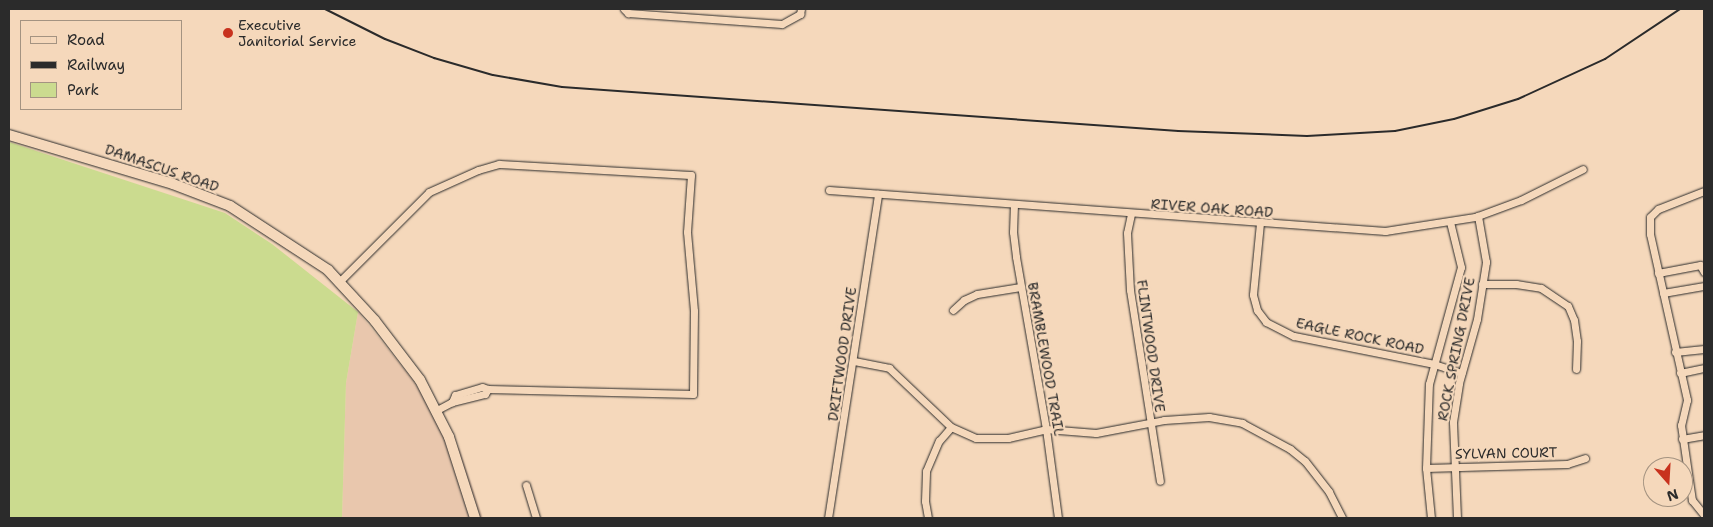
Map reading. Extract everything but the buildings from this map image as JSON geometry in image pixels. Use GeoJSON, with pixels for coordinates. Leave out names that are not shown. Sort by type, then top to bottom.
{"type":"FeatureCollection","features":[{"type":"Feature","properties":{"kind":"street"},"geometry":{"type":"LineString","coordinates":[[624,9],[628,13],[782,24],[800,14],[801,9]]}},
{"type":"Feature","properties":{"kind":"street","name":"DAMASCUS ROAD"},"geometry":{"type":"LineString","coordinates":[[9,135],[173,184],[230,206],[280,236],[328,270],[375,321],[420,380],[449,437],[475,518]]}},
{"type":"Feature","properties":{"kind":"street"},"geometry":{"type":"LineString","coordinates":[[339,282],[429,192],[485,168],[499,164],[691,175],[687,232],[694,310],[693,394],[488,389],[485,394],[452,402],[436,411]]}},
{"type":"Feature","properties":{"kind":"street","name":"RIVER OAK ROAD"},"geometry":{"type":"LineString","coordinates":[[828,190],[1131,214],[1212,217],[1260,223],[1385,231],[1478,216],[1521,200],[1583,169]]}},
{"type":"Feature","properties":{"kind":"street"},"geometry":{"type":"LineString","coordinates":[[1704,191],[1658,209],[1650,217],[1662,293],[1687,400],[1680,425],[1692,500],[1704,515]]}},
{"type":"Feature","properties":{"kind":"street","name":"DRIFTWOOD DRIVE"},"geometry":{"type":"LineString","coordinates":[[828,518],[854,362],[878,194]]}},
{"type":"Feature","properties":{"kind":"street","name":"BRAMBLEWOOD TRAIL"},"geometry":{"type":"LineString","coordinates":[[1014,204],[1012,232],[1046,429],[1058,518]]}},
{"type":"Feature","properties":{"kind":"street","name":"FLINTWOOD DRIVE"},"geometry":{"type":"LineString","coordinates":[[1131,214],[1127,233],[1130,290],[1160,481]]}},
{"type":"Feature","properties":{"kind":"street","name":"ROCK SPRING DRIVE"},"geometry":{"type":"LineString","coordinates":[[1457,518],[1453,422],[1462,373],[1477,319],[1486,262],[1478,216]]}},
{"type":"Feature","properties":{"kind":"street","name":"ROCK SPRING DRIVE"},"geometry":{"type":"LineString","coordinates":[[1431,518],[1426,468],[1429,384],[1461,268],[1450,222]]}},
{"type":"Feature","properties":{"kind":"street","name":"EAGLE ROCK ROAD"},"geometry":{"type":"LineString","coordinates":[[1260,223],[1253,294],[1257,310],[1266,322],[1294,336],[1434,364],[1462,373]]}},
{"type":"Feature","properties":{"kind":"street"},"geometry":{"type":"LineString","coordinates":[[1658,273],[1700,265],[1704,272]]}},
{"type":"Feature","properties":{"kind":"street"},"geometry":{"type":"LineString","coordinates":[[1482,284],[1516,284],[1541,288],[1568,306],[1574,320],[1577,341],[1576,369]]}},
{"type":"Feature","properties":{"kind":"street"},"geometry":{"type":"LineString","coordinates":[[1662,293],[1704,286]]}},
{"type":"Feature","properties":{"kind":"street"},"geometry":{"type":"LineString","coordinates":[[953,310],[964,300],[977,294],[1020,287]]}},
{"type":"Feature","properties":{"kind":"street"},"geometry":{"type":"LineString","coordinates":[[1675,352],[1704,349]]}},
{"type":"Feature","properties":{"kind":"street"},"geometry":{"type":"LineString","coordinates":[[854,362],[889,368],[951,427],[976,438],[990,439],[1046,429],[1096,433],[1150,423],[1209,417],[1242,423],[1290,449],[1305,461],[1329,492],[1342,518]]}},
{"type":"Feature","properties":{"kind":"street"},"geometry":{"type":"LineString","coordinates":[[1680,373],[1704,368]]}},
{"type":"Feature","properties":{"kind":"street"},"geometry":{"type":"LineString","coordinates":[[928,518],[924,501],[926,472],[938,441],[951,427]]}},
{"type":"Feature","properties":{"kind":"street"},"geometry":{"type":"LineString","coordinates":[[1682,439],[1704,435]]}},
{"type":"Feature","properties":{"kind":"street","name":"SYLVAN COURT"},"geometry":{"type":"LineString","coordinates":[[1426,468],[1567,464],[1585,458]]}},
{"type":"Feature","properties":{"kind":"street"},"geometry":{"type":"LineString","coordinates":[[526,485],[536,518]]}},
{"type":"Feature","properties":{"kind":"shaded area"},"geometry":{"type":"Polygon","coordinates":[[[358,312],[412,379],[460,450],[483,518],[342,518],[346,383],[358,312]]]}},
{"type":"Feature","properties":{"kind":"green space"},"geometry":{"type":"Polygon","coordinates":[[[9,142],[225,213],[272,244],[358,312],[346,383],[342,518],[9,518],[9,142]]]}},
{"type":"Feature","properties":{"kind":"railway"},"geometry":{"type":"LineString","coordinates":[[325,9],[385,39],[434,58],[493,75],[562,87],[1178,131],[1307,136],[1395,131],[1454,119],[1518,99],[1605,59],[1680,9]]}},
{"type":"Feature","properties":{"kind":"place","name":"Executive Janitorial Service"},"geometry":{"type":"Point","coordinates":[228,33]}}]}
